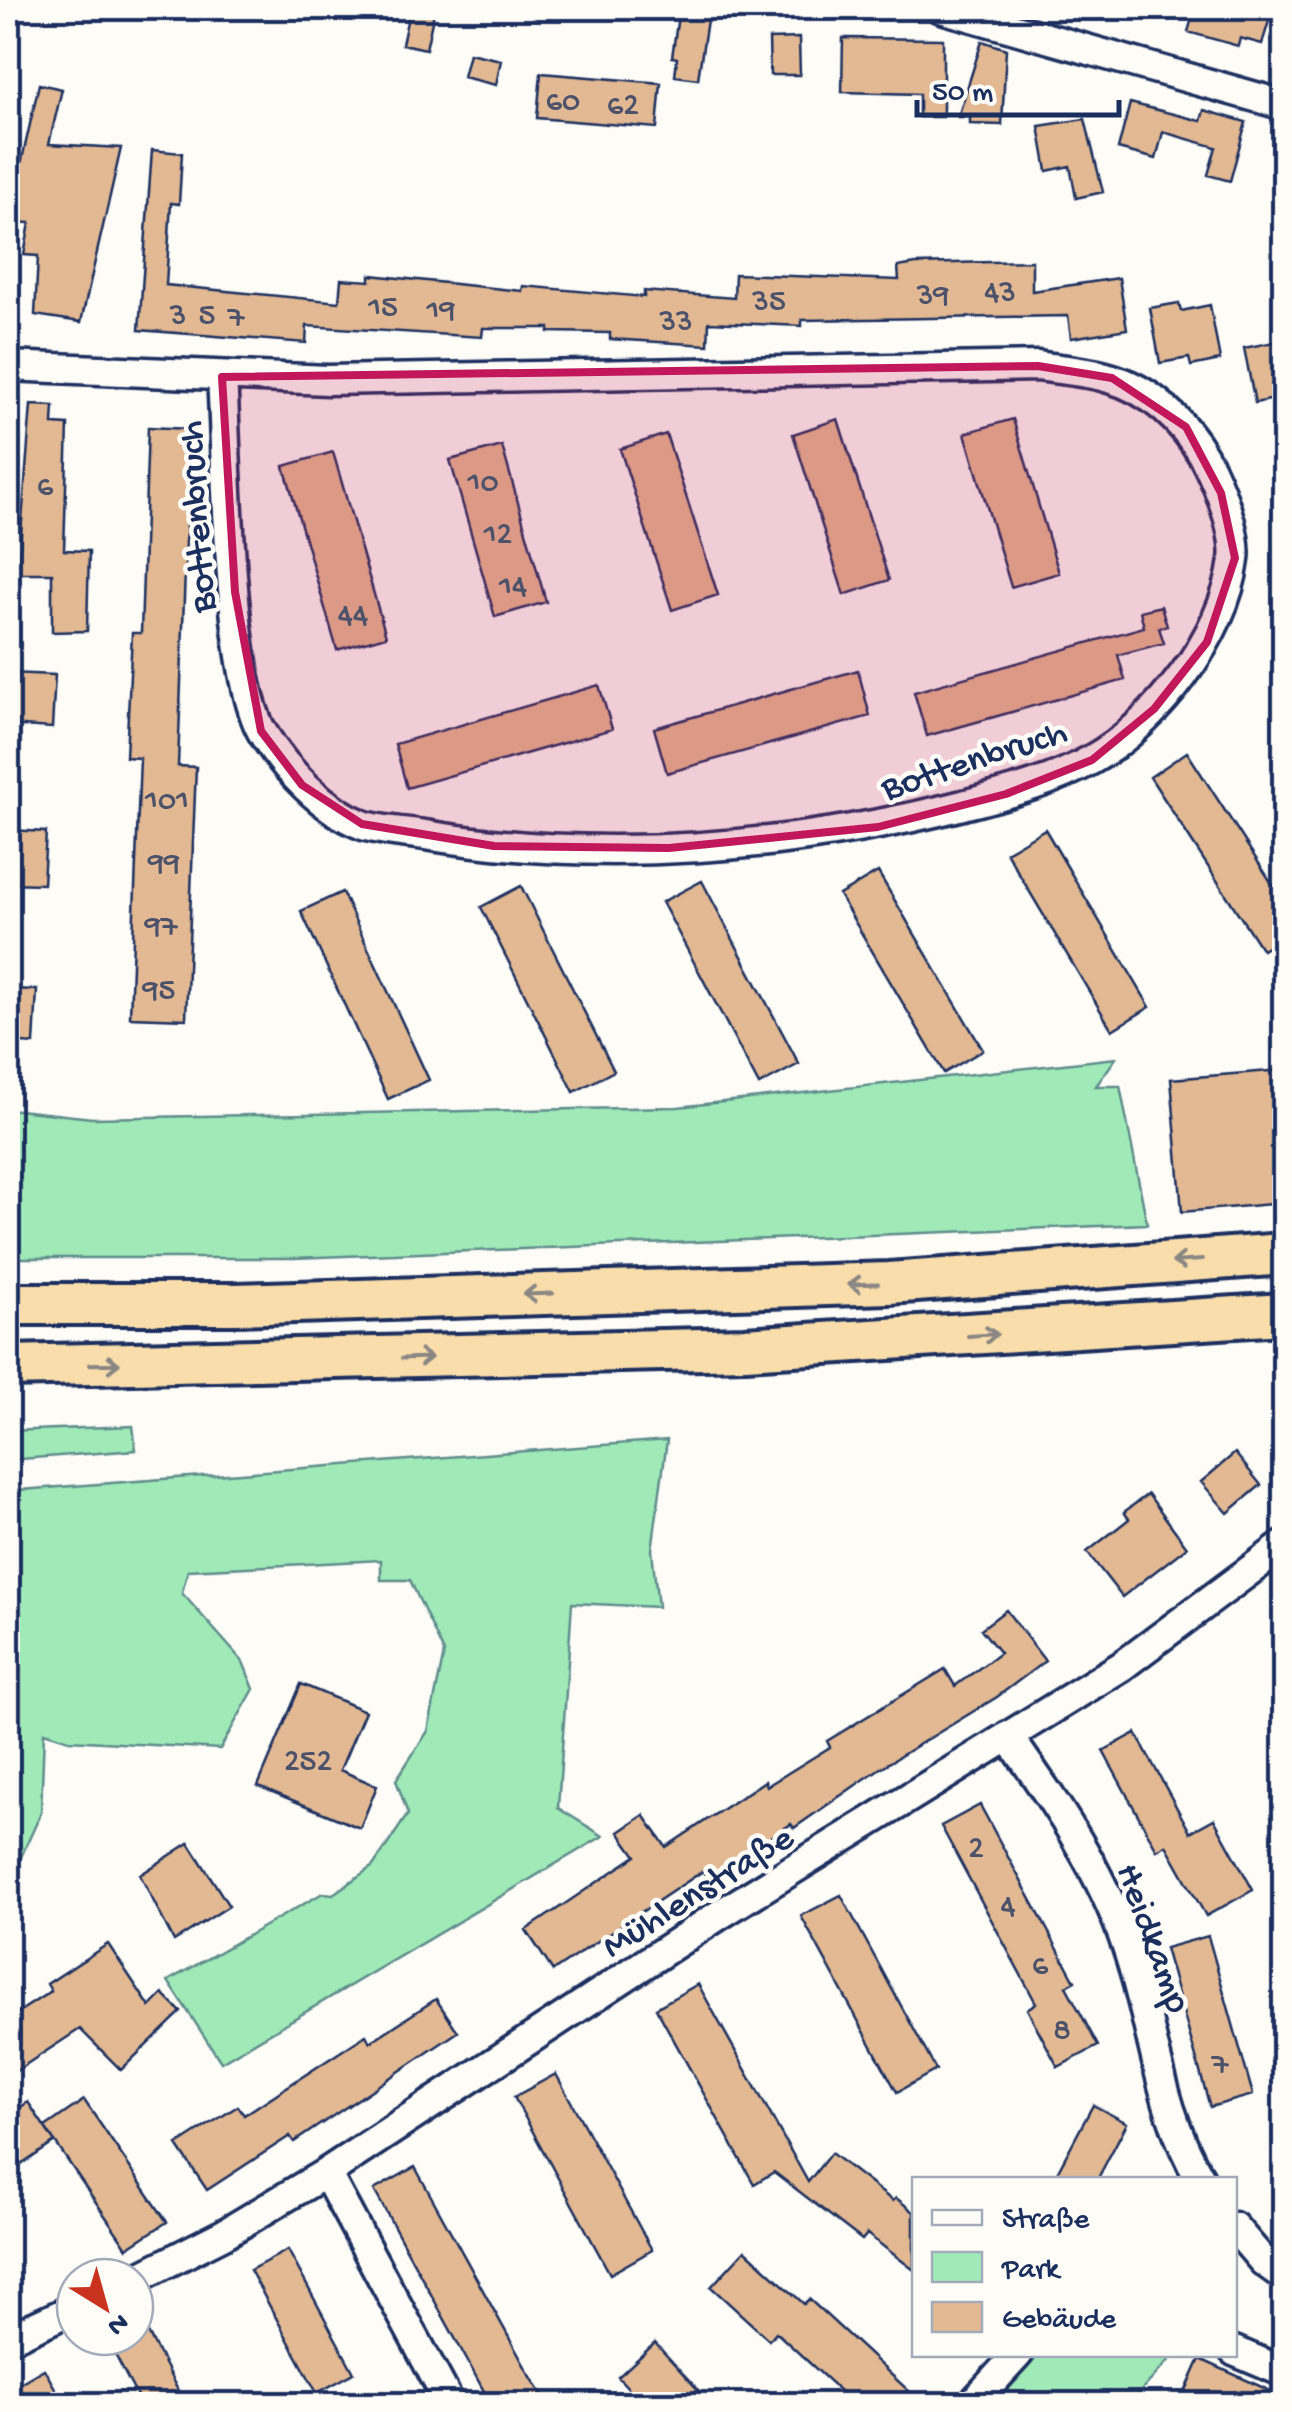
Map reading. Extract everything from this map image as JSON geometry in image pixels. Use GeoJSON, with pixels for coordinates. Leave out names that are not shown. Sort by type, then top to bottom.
{"type":"FeatureCollection","features":[{"type":"Feature","properties":{"kind":"highway"},"geometry":{"type":"LineString","coordinates":[[8,1304],[235,1304],[889,1283],[1284,1254]]}},
{"type":"Feature","properties":{"kind":"highway"},"geometry":{"type":"LineString","coordinates":[[8,1366],[746,1348],[1284,1314]]}},
{"type":"Feature","properties":{"kind":"street"},"geometry":{"type":"LineString","coordinates":[[941,8],[1284,104]]}},
{"type":"Feature","properties":{"kind":"street","name":"Bottenbruch"},"geometry":{"type":"LineString","coordinates":[[8,366],[328,380],[1038,366],[1112,378],[1152,400],[1186,427],[1221,493],[1235,558],[1207,642],[1154,710],[1092,760],[1006,794],[878,827],[669,848],[494,846],[362,824],[302,785],[261,730],[244,668],[222,377]]}},
{"type":"Feature","properties":{"kind":"street","name":"Mühlenstraße"},"geometry":{"type":"LineString","coordinates":[[155,2269],[224,2234],[326,2173],[708,1922],[1122,1666],[1284,1545]]}},
{"type":"Feature","properties":{"kind":"street","name":"Heidkamp"},"geometry":{"type":"LineString","coordinates":[[1008,1736],[1058,1807],[1110,1904],[1192,2175]]}},
{"type":"Feature","properties":{"kind":"street"},"geometry":{"type":"LineString","coordinates":[[326,2173],[450,2404]]}},
{"type":"Feature","properties":{"kind":"street"},"geometry":{"type":"LineString","coordinates":[[1237,2230],[1264,2262],[1284,2276]]}},
{"type":"Feature","properties":{"kind":"street"},"geometry":{"type":"LineString","coordinates":[[8,2338],[55,2317]]}},
{"type":"Feature","properties":{"kind":"street"},"geometry":{"type":"LineString","coordinates":[[1237,2352],[1284,2372]]}},
{"type":"Feature","properties":{"kind":"street"},"geometry":{"type":"LineString","coordinates":[[972,2404],[1015,2357]]}},
{"type":"Feature","properties":{"kind":"highlighted area"},"geometry":{"type":"Polygon","coordinates":[[[1038,366],[1112,378],[1186,427],[1221,493],[1235,558],[1207,642],[1154,709],[1092,760],[1006,794],[878,827],[669,848],[494,846],[362,824],[302,785],[261,731],[235,592],[222,377],[1038,366]]]}},
{"type":"Feature","properties":{"kind":"green space"},"geometry":{"type":"Polygon","coordinates":[[[1116,1058],[1096,1086],[1120,1086],[1147,1224],[294,1258],[8,1258],[8,1109],[92,1118],[678,1107],[1116,1058]]]}},
{"type":"Feature","properties":{"kind":"green space"},"geometry":{"type":"Polygon","coordinates":[[[133,1426],[136,1450],[8,1460],[8,1431],[133,1426]]]}},
{"type":"Feature","properties":{"kind":"green space"},"geometry":{"type":"Polygon","coordinates":[[[667,1440],[652,1550],[658,1607],[572,1603],[558,1808],[603,1836],[221,2062],[168,1981],[323,1893],[333,1894],[373,1866],[408,1814],[396,1780],[428,1731],[444,1653],[410,1580],[381,1580],[381,1560],[188,1570],[182,1593],[243,1662],[254,1689],[220,1749],[69,1740],[44,1732],[41,1813],[8,1886],[8,1491],[667,1440]]]}},
{"type":"Feature","properties":{"kind":"green space"},"geometry":{"type":"Polygon","coordinates":[[[1037,2357],[1172,2357],[1129,2404],[995,2404],[1037,2357]]]}},
{"type":"Feature","properties":{"kind":"building"},"geometry":{"type":"Polygon","coordinates":[[[410,8],[435,8],[426,49],[402,44],[410,8]]]}},
{"type":"Feature","properties":{"kind":"building"},"geometry":{"type":"Polygon","coordinates":[[[1195,8],[1273,8],[1262,44],[1240,38],[1238,46],[1188,32],[1195,8]]]}},
{"type":"Feature","properties":{"kind":"building"},"geometry":{"type":"Polygon","coordinates":[[[678,16],[707,20],[698,79],[675,76],[677,58],[672,57],[678,16]]]}},
{"type":"Feature","properties":{"kind":"building"},"geometry":{"type":"Polygon","coordinates":[[[799,38],[800,75],[770,75],[769,39],[799,38]]]}},
{"type":"Feature","properties":{"kind":"building"},"geometry":{"type":"Polygon","coordinates":[[[843,38],[943,39],[943,117],[919,117],[919,94],[842,92],[843,38]]]}},
{"type":"Feature","properties":{"kind":"building"},"geometry":{"type":"Polygon","coordinates":[[[982,41],[1006,49],[1002,125],[970,124],[970,117],[958,117],[982,41]]]}},
{"type":"Feature","properties":{"kind":"building"},"geometry":{"type":"Polygon","coordinates":[[[469,53],[501,60],[496,85],[463,77],[469,53]]]}},
{"type":"Feature","properties":{"kind":"building"},"geometry":{"type":"Polygon","coordinates":[[[541,73],[661,83],[657,128],[537,118],[541,73]]]}},
{"type":"Feature","properties":{"kind":"building"},"geometry":{"type":"Polygon","coordinates":[[[39,84],[62,89],[49,144],[121,148],[81,322],[35,315],[38,256],[24,255],[30,223],[8,222],[39,84]]]}},
{"type":"Feature","properties":{"kind":"building"},"geometry":{"type":"Polygon","coordinates":[[[1130,103],[1201,121],[1204,110],[1246,122],[1230,181],[1208,175],[1216,147],[1163,132],[1156,159],[1118,149],[1130,103]]]}},
{"type":"Feature","properties":{"kind":"building"},"geometry":{"type":"Polygon","coordinates":[[[1085,119],[1103,192],[1076,198],[1070,166],[1047,171],[1039,126],[1085,119]]]}},
{"type":"Feature","properties":{"kind":"building"},"geometry":{"type":"Polygon","coordinates":[[[152,150],[182,153],[179,204],[171,203],[166,285],[339,302],[341,279],[370,281],[370,275],[522,291],[523,286],[644,297],[644,291],[734,298],[735,274],[899,280],[898,267],[916,264],[1032,261],[1032,291],[1119,278],[1127,329],[1071,338],[1068,316],[802,320],[802,326],[709,322],[708,345],[610,339],[610,333],[549,332],[549,328],[483,328],[482,337],[307,326],[306,343],[139,330],[152,150]]]}},
{"type":"Feature","properties":{"kind":"building"},"geometry":{"type":"Polygon","coordinates":[[[1179,303],[1181,311],[1210,305],[1220,360],[1191,366],[1189,358],[1160,363],[1150,308],[1179,303]]]}},
{"type":"Feature","properties":{"kind":"building"},"geometry":{"type":"Polygon","coordinates":[[[1284,340],[1284,397],[1255,403],[1244,348],[1284,340]]]}},
{"type":"Feature","properties":{"kind":"building"},"geometry":{"type":"Polygon","coordinates":[[[31,405],[54,406],[53,424],[68,425],[64,550],[89,551],[87,631],[52,632],[52,573],[18,573],[31,405]]]}},
{"type":"Feature","properties":{"kind":"building"},"geometry":{"type":"Polygon","coordinates":[[[838,419],[889,580],[844,595],[793,434],[838,419]]]}},
{"type":"Feature","properties":{"kind":"building"},"geometry":{"type":"Polygon","coordinates":[[[1013,419],[1059,573],[1011,587],[965,433],[1013,419]]]}},
{"type":"Feature","properties":{"kind":"building"},"geometry":{"type":"Polygon","coordinates":[[[148,427],[190,429],[178,766],[196,767],[186,1019],[130,1017],[140,758],[126,757],[132,633],[141,633],[148,427]]]}},
{"type":"Feature","properties":{"kind":"building"},"geometry":{"type":"Polygon","coordinates":[[[666,434],[718,595],[672,610],[620,449],[666,434]]]}},
{"type":"Feature","properties":{"kind":"building"},"geometry":{"type":"Polygon","coordinates":[[[502,446],[546,602],[495,617],[450,460],[502,446]]]}},
{"type":"Feature","properties":{"kind":"building"},"geometry":{"type":"Polygon","coordinates":[[[333,452],[386,636],[337,650],[284,466],[333,452]]]}},
{"type":"Feature","properties":{"kind":"building"},"geometry":{"type":"Polygon","coordinates":[[[1161,606],[1167,626],[1159,628],[1164,643],[1118,655],[1125,680],[927,736],[914,692],[1144,627],[1140,611],[1161,606]]]}},
{"type":"Feature","properties":{"kind":"building"},"geometry":{"type":"Polygon","coordinates":[[[858,670],[870,716],[667,773],[654,728],[858,670]]]}},
{"type":"Feature","properties":{"kind":"building"},"geometry":{"type":"Polygon","coordinates":[[[8,673],[55,675],[52,728],[8,725],[8,673]]]}},
{"type":"Feature","properties":{"kind":"building"},"geometry":{"type":"Polygon","coordinates":[[[599,685],[612,729],[407,788],[395,744],[599,685]]]}},
{"type":"Feature","properties":{"kind":"building"},"geometry":{"type":"Polygon","coordinates":[[[1187,752],[1284,902],[1284,936],[1262,950],[1150,777],[1187,752]]]}},
{"type":"Feature","properties":{"kind":"building"},"geometry":{"type":"Polygon","coordinates":[[[1045,829],[1150,1007],[1112,1030],[1006,852],[1045,829]]]}},
{"type":"Feature","properties":{"kind":"building"},"geometry":{"type":"Polygon","coordinates":[[[8,830],[46,832],[43,884],[8,883],[8,830]]]}},
{"type":"Feature","properties":{"kind":"building"},"geometry":{"type":"Polygon","coordinates":[[[878,872],[983,1050],[944,1073],[839,895],[878,872]]]}},
{"type":"Feature","properties":{"kind":"building"},"geometry":{"type":"Polygon","coordinates":[[[702,881],[799,1064],[759,1085],[662,902],[702,881]]]}},
{"type":"Feature","properties":{"kind":"building"},"geometry":{"type":"Polygon","coordinates":[[[521,886],[614,1071],[574,1092],[481,907],[521,886]]]}},
{"type":"Feature","properties":{"kind":"building"},"geometry":{"type":"Polygon","coordinates":[[[342,892],[429,1080],[388,1099],[301,911],[342,892]]]}},
{"type":"Feature","properties":{"kind":"building"},"geometry":{"type":"Polygon","coordinates":[[[8,989],[37,990],[34,1044],[8,1042],[8,989]]]}},
{"type":"Feature","properties":{"kind":"building"},"geometry":{"type":"Polygon","coordinates":[[[1284,1070],[1284,1203],[1182,1212],[1171,1079],[1284,1070]]]}},
{"type":"Feature","properties":{"kind":"building"},"geometry":{"type":"Polygon","coordinates":[[[1235,1453],[1261,1485],[1228,1513],[1201,1482],[1235,1453]]]}},
{"type":"Feature","properties":{"kind":"building"},"geometry":{"type":"Polygon","coordinates":[[[1148,1494],[1187,1547],[1122,1597],[1087,1552],[1129,1519],[1124,1512],[1148,1494]]]}},
{"type":"Feature","properties":{"kind":"building"},"geometry":{"type":"Polygon","coordinates":[[[1006,1610],[1045,1661],[997,1697],[879,1769],[794,1828],[791,1824],[709,1879],[703,1871],[553,1971],[526,1930],[636,1856],[619,1832],[644,1815],[666,1847],[765,1781],[767,1786],[830,1747],[827,1741],[945,1669],[955,1686],[1000,1653],[981,1629],[1006,1610]]]}},
{"type":"Feature","properties":{"kind":"building"},"geometry":{"type":"Polygon","coordinates":[[[301,1684],[365,1711],[340,1770],[377,1786],[360,1828],[258,1786],[301,1684]]]}},
{"type":"Feature","properties":{"kind":"building"},"geometry":{"type":"Polygon","coordinates":[[[1136,1733],[1190,1832],[1214,1819],[1253,1890],[1206,1916],[1166,1845],[1157,1850],[1103,1751],[1136,1733]]]}},
{"type":"Feature","properties":{"kind":"building"},"geometry":{"type":"Polygon","coordinates":[[[980,1805],[1075,1981],[1066,1986],[1098,2046],[1058,2067],[1027,2009],[1036,2003],[941,1826],[980,1805]]]}},
{"type":"Feature","properties":{"kind":"building"},"geometry":{"type":"Polygon","coordinates":[[[189,1843],[229,1906],[174,1941],[140,1875],[189,1843]]]}},
{"type":"Feature","properties":{"kind":"building"},"geometry":{"type":"Polygon","coordinates":[[[841,1895],[936,2070],[897,2092],[801,1916],[841,1895]]]}},
{"type":"Feature","properties":{"kind":"building"},"geometry":{"type":"Polygon","coordinates":[[[1208,1936],[1253,2095],[1210,2107],[1165,1948],[1208,1936]]]}},
{"type":"Feature","properties":{"kind":"building"},"geometry":{"type":"Polygon","coordinates":[[[108,1944],[150,2007],[163,1994],[181,2012],[121,2070],[80,2029],[16,2071],[8,2058],[8,2019],[51,1991],[47,1984],[108,1944]]]}},
{"type":"Feature","properties":{"kind":"building"},"geometry":{"type":"Polygon","coordinates":[[[698,1984],[808,2182],[831,2153],[893,2201],[896,2198],[912,2210],[912,2268],[867,2234],[862,2240],[774,2172],[754,2184],[656,2008],[698,1984]]]}},
{"type":"Feature","properties":{"kind":"building"},"geometry":{"type":"Polygon","coordinates":[[[436,1999],[458,2032],[294,2142],[290,2136],[207,2190],[177,2145],[238,2106],[244,2115],[366,2035],[370,2042],[436,1999]]]}},
{"type":"Feature","properties":{"kind":"building"},"geometry":{"type":"Polygon","coordinates":[[[556,2074],[652,2250],[610,2274],[514,2097],[556,2074]]]}},
{"type":"Feature","properties":{"kind":"building"},"geometry":{"type":"Polygon","coordinates":[[[84,2100],[167,2222],[127,2248],[55,2142],[8,2174],[8,2116],[28,2102],[54,2141],[45,2127],[84,2100]]]}},
{"type":"Feature","properties":{"kind":"building"},"geometry":{"type":"Polygon","coordinates":[[[1093,2105],[1127,2123],[1099,2177],[1055,2177],[1093,2105]]]}},
{"type":"Feature","properties":{"kind":"building"},"geometry":{"type":"Polygon","coordinates":[[[415,2167],[548,2404],[491,2404],[374,2190],[415,2167]]]}},
{"type":"Feature","properties":{"kind":"building"},"geometry":{"type":"Polygon","coordinates":[[[288,2250],[354,2373],[317,2393],[250,2270],[288,2250]]]}},
{"type":"Feature","properties":{"kind":"building"},"geometry":{"type":"Polygon","coordinates":[[[745,2250],[804,2304],[809,2299],[923,2404],[854,2404],[776,2332],[769,2340],[711,2287],[745,2250]]]}},
{"type":"Feature","properties":{"kind":"building"},"geometry":{"type":"Polygon","coordinates":[[[655,2343],[711,2404],[643,2404],[618,2377],[655,2343]]]}},
{"type":"Feature","properties":{"kind":"building"},"geometry":{"type":"Polygon","coordinates":[[[155,2346],[185,2404],[141,2404],[116,2357],[155,2357],[155,2346]]]}},
{"type":"Feature","properties":{"kind":"building"},"geometry":{"type":"Polygon","coordinates":[[[1200,2359],[1284,2397],[1284,2404],[1198,2404],[1183,2397],[1200,2359]]]}},
{"type":"Feature","properties":{"kind":"building"},"geometry":{"type":"Polygon","coordinates":[[[44,2369],[64,2404],[8,2404],[8,2390],[44,2369]]]}}]}
